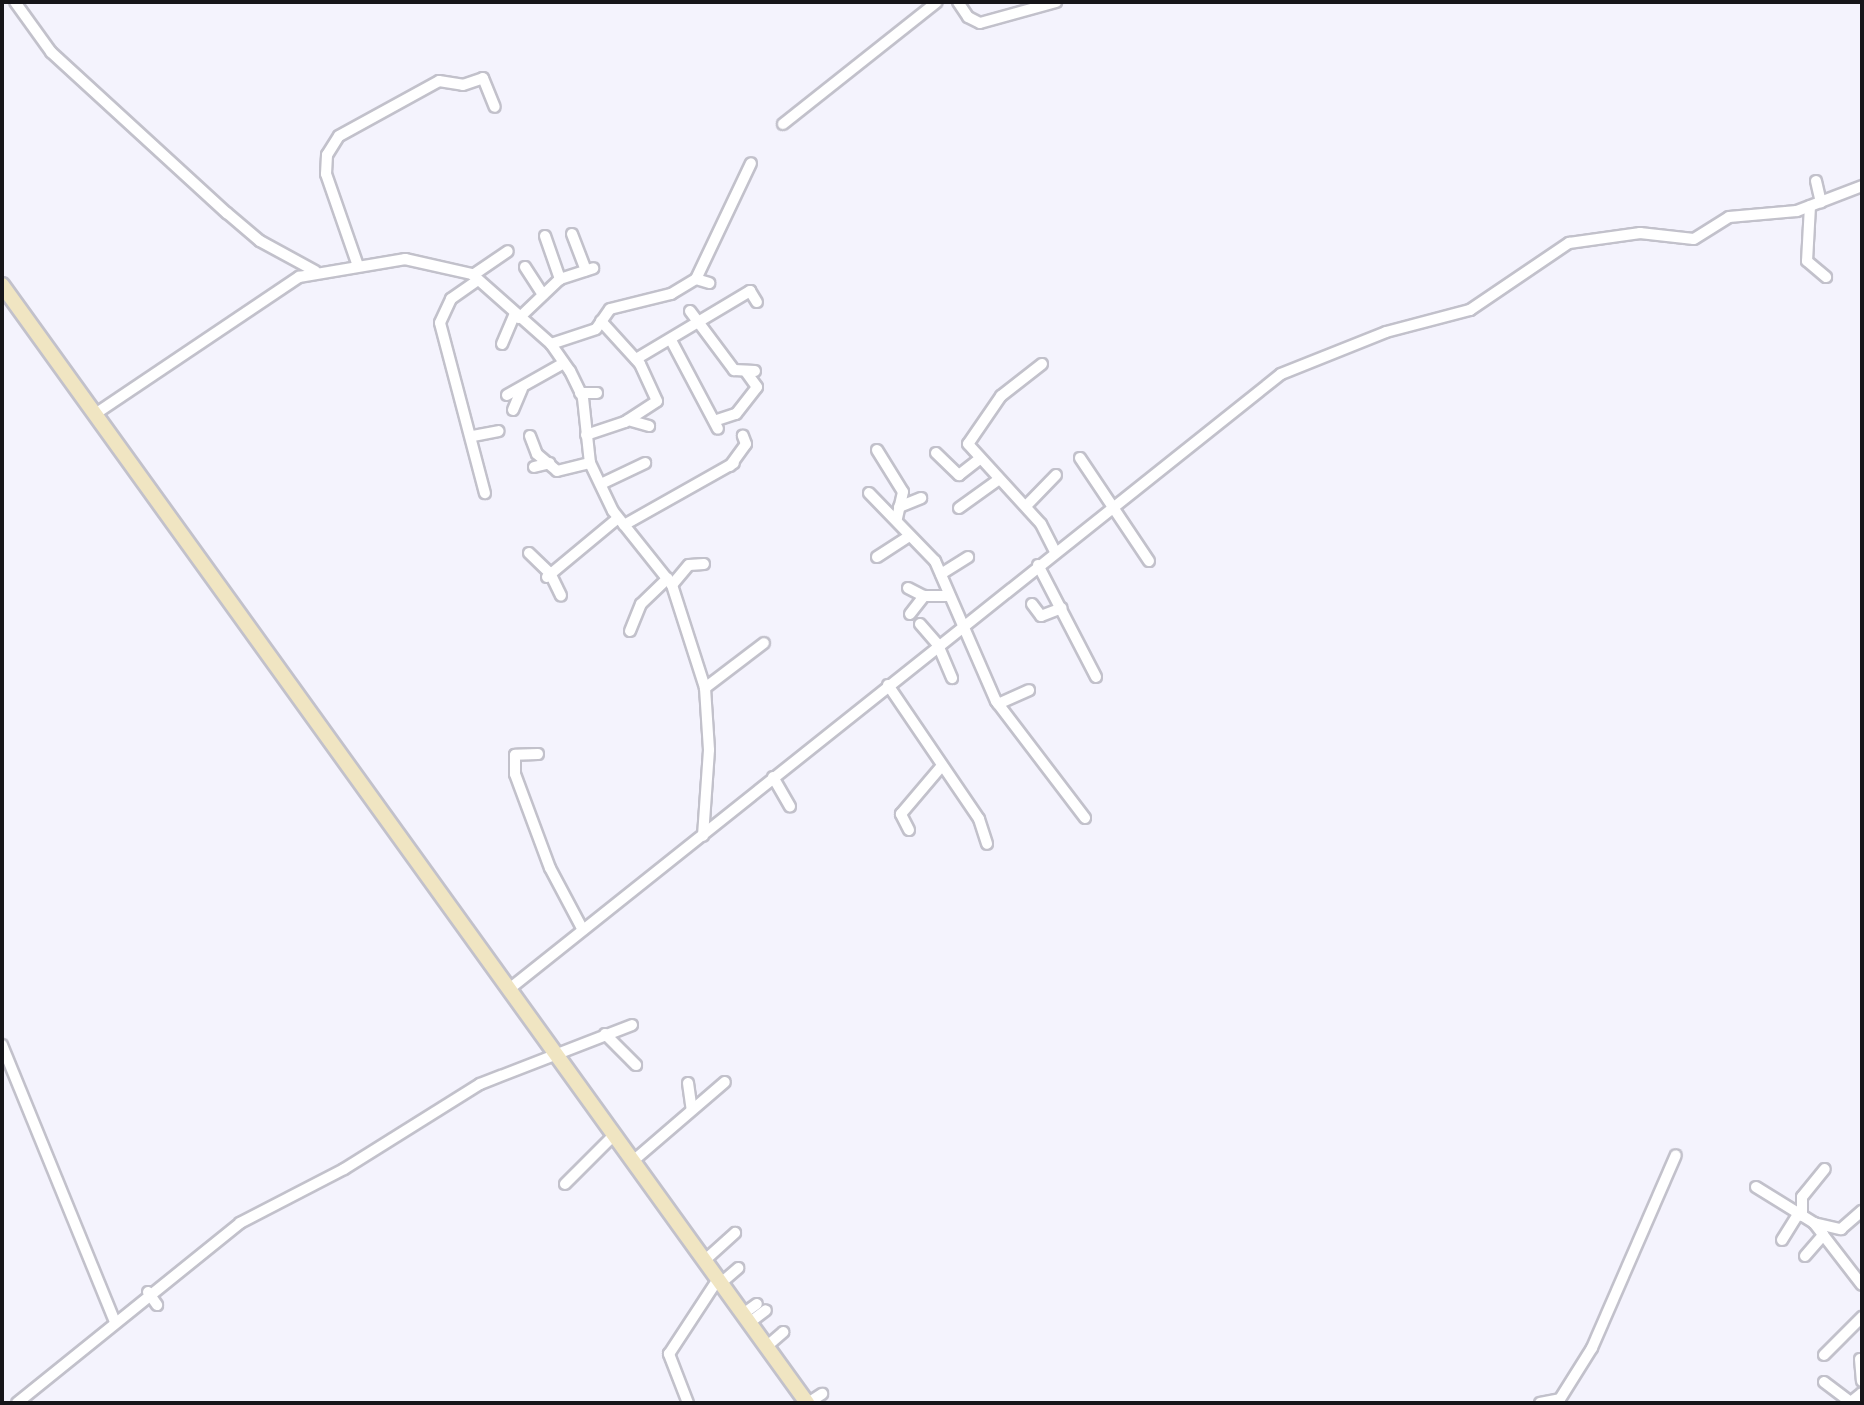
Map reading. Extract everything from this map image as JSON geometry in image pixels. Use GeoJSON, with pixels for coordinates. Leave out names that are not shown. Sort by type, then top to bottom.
{"type":"FeatureCollection","features":[{"type":"Feature","properties":{"kind":"street"},"geometry":{"type":"LineString","coordinates":[[15,2],[51,52],[227,213],[260,241],[315,271]]}},
{"type":"Feature","properties":{"kind":"street"},"geometry":{"type":"LineString","coordinates":[[783,124],[937,2]]}},
{"type":"Feature","properties":{"kind":"street"},"geometry":{"type":"LineString","coordinates":[[958,2],[968,17],[980,23],[1056,2]]}},
{"type":"Feature","properties":{"kind":"street"},"geometry":{"type":"LineString","coordinates":[[357,263],[326,174],[327,155],[339,136],[439,81],[463,85],[483,78],[495,107]]}},
{"type":"Feature","properties":{"kind":"street"},"geometry":{"type":"LineString","coordinates":[[551,344],[590,332],[610,309],[671,294],[696,279],[751,163]]}},
{"type":"Feature","properties":{"kind":"street"},"geometry":{"type":"LineString","coordinates":[[1816,181],[1821,202]]}},
{"type":"Feature","properties":{"kind":"street"},"geometry":{"type":"LineString","coordinates":[[508,990],[1281,374],[1386,332],[1470,310],[1569,243],[1640,233],[1682,241],[1729,217],[1810,206],[1862,186]]}},
{"type":"Feature","properties":{"kind":"street"},"geometry":{"type":"LineString","coordinates":[[1810,206],[1807,261],[1826,277]]}},
{"type":"Feature","properties":{"kind":"street"},"geometry":{"type":"LineString","coordinates":[[502,344],[517,316],[560,279],[589,269],[572,234]]}},
{"type":"Feature","properties":{"kind":"street"},"geometry":{"type":"LineString","coordinates":[[545,236],[560,279]]}},
{"type":"Feature","properties":{"kind":"street"},"geometry":{"type":"LineString","coordinates":[[485,493],[473,436],[440,318],[451,299],[476,278],[495,255],[508,251]]}},
{"type":"Feature","properties":{"kind":"street"},"geometry":{"type":"LineString","coordinates":[[95,414],[283,285],[315,271],[405,259],[476,278],[551,344],[564,363],[580,393],[590,463],[621,521],[670,582],[705,688],[709,750],[702,837]]}},
{"type":"Feature","properties":{"kind":"street"},"geometry":{"type":"LineString","coordinates":[[525,267],[543,295]]}},
{"type":"Feature","properties":{"kind":"street"},"geometry":{"type":"LineString","coordinates":[[696,279],[709,283]]}},
{"type":"Feature","properties":{"kind":"street"},"geometry":{"type":"LineString","coordinates":[[2,285],[807,1403],[822,1394]]}},
{"type":"Feature","properties":{"kind":"street"},"geometry":{"type":"LineString","coordinates":[[636,359],[700,326],[750,291],[757,302]]}},
{"type":"Feature","properties":{"kind":"street"},"geometry":{"type":"LineString","coordinates":[[672,342],[718,424],[736,414],[757,387],[751,371],[731,366],[690,311]]}},
{"type":"Feature","properties":{"kind":"street"},"geometry":{"type":"LineString","coordinates":[[586,435],[628,420],[657,398],[636,359],[601,321]]}},
{"type":"Feature","properties":{"kind":"street"},"geometry":{"type":"LineString","coordinates":[[507,395],[564,363]]}},
{"type":"Feature","properties":{"kind":"street"},"geometry":{"type":"LineString","coordinates":[[1042,364],[983,419],[968,444],[978,460],[1026,506],[1055,552]]}},
{"type":"Feature","properties":{"kind":"street"},"geometry":{"type":"LineString","coordinates":[[513,410],[523,387]]}},
{"type":"Feature","properties":{"kind":"street"},"geometry":{"type":"LineString","coordinates":[[580,393],[597,393]]}},
{"type":"Feature","properties":{"kind":"street"},"geometry":{"type":"LineString","coordinates":[[628,420],[649,426]]}},
{"type":"Feature","properties":{"kind":"street"},"geometry":{"type":"LineString","coordinates":[[473,436],[499,431]]}},
{"type":"Feature","properties":{"kind":"street"},"geometry":{"type":"LineString","coordinates":[[530,436],[537,454],[563,473],[590,463]]}},
{"type":"Feature","properties":{"kind":"street"},"geometry":{"type":"LineString","coordinates":[[548,575],[621,521],[654,509],[732,465],[746,444],[743,436]]}},
{"type":"Feature","properties":{"kind":"street"},"geometry":{"type":"LineString","coordinates":[[877,450],[901,486],[901,506]]}},
{"type":"Feature","properties":{"kind":"street"},"geometry":{"type":"LineString","coordinates":[[936,453],[959,475],[978,460]]}},
{"type":"Feature","properties":{"kind":"street"},"geometry":{"type":"LineString","coordinates":[[1080,458],[1115,504],[1149,561]]}},
{"type":"Feature","properties":{"kind":"street"},"geometry":{"type":"LineString","coordinates":[[534,467],[550,463]]}},
{"type":"Feature","properties":{"kind":"street"},"geometry":{"type":"LineString","coordinates":[[601,484],[645,463]]}},
{"type":"Feature","properties":{"kind":"street"},"geometry":{"type":"LineString","coordinates":[[1026,506],[1056,475]]}},
{"type":"Feature","properties":{"kind":"street"},"geometry":{"type":"LineString","coordinates":[[959,508],[998,480]]}},
{"type":"Feature","properties":{"kind":"street"},"geometry":{"type":"LineString","coordinates":[[869,493],[893,514],[908,537],[941,574],[947,596],[998,704],[1085,818]]}},
{"type":"Feature","properties":{"kind":"street"},"geometry":{"type":"LineString","coordinates":[[654,509],[659,496]]}},
{"type":"Feature","properties":{"kind":"street"},"geometry":{"type":"LineString","coordinates":[[893,514],[901,506],[921,498]]}},
{"type":"Feature","properties":{"kind":"street"},"geometry":{"type":"LineString","coordinates":[[877,557],[908,537]]}},
{"type":"Feature","properties":{"kind":"street"},"geometry":{"type":"LineString","coordinates":[[529,553],[561,596]]}},
{"type":"Feature","properties":{"kind":"street"},"geometry":{"type":"LineString","coordinates":[[941,574],[968,557]]}},
{"type":"Feature","properties":{"kind":"street"},"geometry":{"type":"LineString","coordinates":[[630,631],[641,604],[689,565],[704,564]]}},
{"type":"Feature","properties":{"kind":"street"},"geometry":{"type":"LineString","coordinates":[[1038,565],[1096,677]]}},
{"type":"Feature","properties":{"kind":"street"},"geometry":{"type":"LineString","coordinates":[[908,588],[924,596],[947,596]]}},
{"type":"Feature","properties":{"kind":"street"},"geometry":{"type":"LineString","coordinates":[[910,614],[924,596]]}},
{"type":"Feature","properties":{"kind":"street"},"geometry":{"type":"LineString","coordinates":[[1032,604],[1041,616],[1062,608]]}},
{"type":"Feature","properties":{"kind":"street"},"geometry":{"type":"LineString","coordinates":[[920,624],[938,645],[952,678]]}},
{"type":"Feature","properties":{"kind":"street"},"geometry":{"type":"LineString","coordinates":[[705,688],[764,643]]}},
{"type":"Feature","properties":{"kind":"street"},"geometry":{"type":"LineString","coordinates":[[888,685],[940,768],[979,819],[987,844]]}},
{"type":"Feature","properties":{"kind":"street"},"geometry":{"type":"LineString","coordinates":[[998,704],[1029,690]]}},
{"type":"Feature","properties":{"kind":"street"},"geometry":{"type":"LineString","coordinates":[[538,754],[515,755],[515,774],[550,868],[583,930]]}},
{"type":"Feature","properties":{"kind":"street"},"geometry":{"type":"LineString","coordinates":[[909,830],[901,814],[940,768]]}},
{"type":"Feature","properties":{"kind":"street"},"geometry":{"type":"LineString","coordinates":[[773,777],[790,806]]}},
{"type":"Feature","properties":{"kind":"street"},"geometry":{"type":"LineString","coordinates":[[17,1403],[148,1292],[258,1212],[344,1169],[475,1086],[553,1051],[632,1025]]}},
{"type":"Feature","properties":{"kind":"street"},"geometry":{"type":"LineString","coordinates":[[605,1034],[636,1065]]}},
{"type":"Feature","properties":{"kind":"street"},"geometry":{"type":"LineString","coordinates":[[2,1045],[114,1320]]}},
{"type":"Feature","properties":{"kind":"street"},"geometry":{"type":"LineString","coordinates":[[633,1161],[725,1082]]}},
{"type":"Feature","properties":{"kind":"street"},"geometry":{"type":"LineString","coordinates":[[688,1083],[692,1110]]}},
{"type":"Feature","properties":{"kind":"street"},"geometry":{"type":"LineString","coordinates":[[565,1184],[614,1135]]}},
{"type":"Feature","properties":{"kind":"street"},"geometry":{"type":"LineString","coordinates":[[1540,1403],[1560,1399],[1592,1348],[1676,1155]]}},
{"type":"Feature","properties":{"kind":"street"},"geometry":{"type":"LineString","coordinates":[[1782,1240],[1800,1215],[1802,1197],[1825,1169]]}},
{"type":"Feature","properties":{"kind":"street"},"geometry":{"type":"LineString","coordinates":[[1756,1187],[1814,1223],[1841,1229],[1862,1211]]}},
{"type":"Feature","properties":{"kind":"street"},"geometry":{"type":"LineString","coordinates":[[1814,1223],[1862,1285]]}},
{"type":"Feature","properties":{"kind":"street"},"geometry":{"type":"LineString","coordinates":[[704,1261],[735,1233]]}},
{"type":"Feature","properties":{"kind":"street"},"geometry":{"type":"LineString","coordinates":[[1805,1256],[1823,1235]]}},
{"type":"Feature","properties":{"kind":"street"},"geometry":{"type":"LineString","coordinates":[[688,1403],[669,1354],[719,1281],[738,1268]]}},
{"type":"Feature","properties":{"kind":"street"},"geometry":{"type":"LineString","coordinates":[[148,1292],[157,1305]]}},
{"type":"Feature","properties":{"kind":"street"},"geometry":{"type":"LineString","coordinates":[[746,1318],[762,1307]]}},
{"type":"Feature","properties":{"kind":"street"},"geometry":{"type":"LineString","coordinates":[[1824,1355],[1862,1317]]}},
{"type":"Feature","properties":{"kind":"street"},"geometry":{"type":"LineString","coordinates":[[766,1347],[783,1332]]}},
{"type":"Feature","properties":{"kind":"street"},"geometry":{"type":"LineString","coordinates":[[1860,1359],[1862,1381]]}},
{"type":"Feature","properties":{"kind":"street"},"geometry":{"type":"LineString","coordinates":[[1824,1382],[1850,1402],[1862,1393]]}}]}
